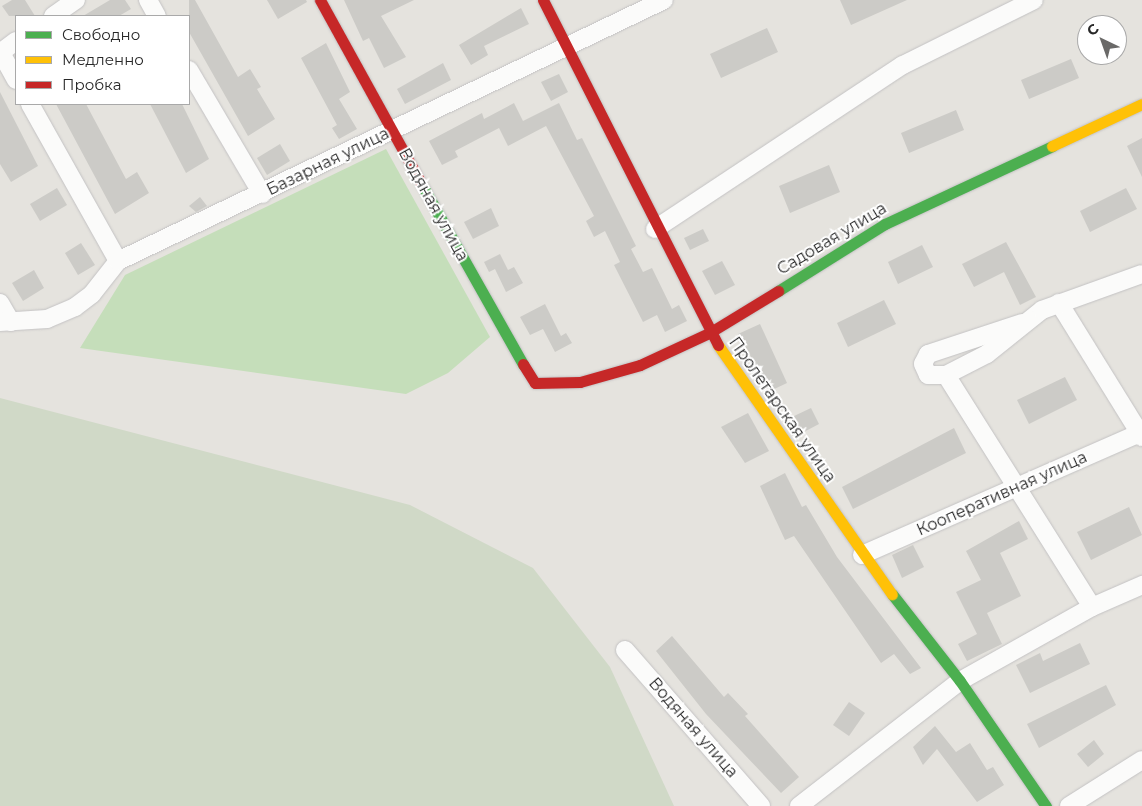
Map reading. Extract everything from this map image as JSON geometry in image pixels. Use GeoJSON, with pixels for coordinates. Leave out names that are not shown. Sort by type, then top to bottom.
{"type":"FeatureCollection","features":[{"type":"Feature","properties":{"kind":"street"},"geometry":{"type":"LineString","coordinates":[[54,15],[76,0]]}},
{"type":"Feature","properties":{"kind":"street"},"geometry":{"type":"LineString","coordinates":[[148,0],[156,15]]}},
{"type":"Feature","properties":{"kind":"street","name":"Водяная улица"},"geometry":{"type":"LineString","coordinates":[[320,0],[535,383]]}},
{"type":"Feature","properties":{"kind":"street","name":"Пролетарская улица"},"geometry":{"type":"LineString","coordinates":[[542,0],[655,229],[709,332],[862,555],[960,681],[1046,806]]}},
{"type":"Feature","properties":{"kind":"street","name":"Базарная улица"},"geometry":{"type":"LineString","coordinates":[[5,322],[47,319],[75,307],[92,294],[118,261],[262,194],[664,0]]}},
{"type":"Feature","properties":{"kind":"street"},"geometry":{"type":"LineString","coordinates":[[655,229],[904,65],[1034,0]]}},
{"type":"Feature","properties":{"kind":"street"},"geometry":{"type":"LineString","coordinates":[[15,42],[0,52],[15,78]]}},
{"type":"Feature","properties":{"kind":"street"},"geometry":{"type":"LineString","coordinates":[[190,72],[262,194]]}},
{"type":"Feature","properties":{"kind":"street","name":"Садовая улица"},"geometry":{"type":"LineString","coordinates":[[535,383],[580,382],[640,365],[709,332],[885,224],[1142,104]]}},
{"type":"Feature","properties":{"kind":"street"},"geometry":{"type":"LineString","coordinates":[[31,105],[118,261]]}},
{"type":"Feature","properties":{"kind":"street"},"geometry":{"type":"LineString","coordinates":[[1022,323],[987,354],[946,375],[928,375],[924,364],[928,354],[1022,323],[1059,303],[1142,274]]}},
{"type":"Feature","properties":{"kind":"street"},"geometry":{"type":"LineString","coordinates":[[0,303],[5,322]]}},
{"type":"Feature","properties":{"kind":"street"},"geometry":{"type":"LineString","coordinates":[[1059,303],[1141,434]]}},
{"type":"Feature","properties":{"kind":"street"},"geometry":{"type":"LineString","coordinates":[[946,375],[1092,606]]}},
{"type":"Feature","properties":{"kind":"street","name":"Кооперативная улица"},"geometry":{"type":"LineString","coordinates":[[862,555],[1141,434]]}},
{"type":"Feature","properties":{"kind":"street"},"geometry":{"type":"LineString","coordinates":[[799,806],[960,681],[1092,606],[1142,585]]}},
{"type":"Feature","properties":{"kind":"street","name":"Водяная улица"},"geometry":{"type":"LineString","coordinates":[[625,650],[761,806]]}},
{"type":"Feature","properties":{"kind":"street"},"geometry":{"type":"LineString","coordinates":[[1069,806],[1142,760]]}},
{"type":"Feature","properties":{"kind":"green space"},"geometry":{"type":"Polygon","coordinates":[[[386,149],[490,337],[448,373],[406,394],[80,348],[125,275],[386,149]]]}},
{"type":"Feature","properties":{"kind":"green space"},"geometry":{"type":"Polygon","coordinates":[[[0,398],[410,505],[533,568],[610,667],[674,806],[0,806],[0,398]]]}},
{"type":"Feature","properties":{"kind":"building"},"geometry":{"type":"Polygon","coordinates":[[[12,0],[25,0],[34,15],[9,16],[2,6],[12,0]]]}},
{"type":"Feature","properties":{"kind":"building"},"geometry":{"type":"Polygon","coordinates":[[[110,0],[125,0],[131,9],[121,15],[85,15],[110,0]]]}},
{"type":"Feature","properties":{"kind":"building"},"geometry":{"type":"Polygon","coordinates":[[[189,0],[195,0],[238,77],[250,69],[261,87],[257,89],[275,119],[248,136],[190,34],[189,0]]]}},
{"type":"Feature","properties":{"kind":"building"},"geometry":{"type":"Polygon","coordinates":[[[267,0],[306,0],[307,2],[278,19],[267,0]]]}},
{"type":"Feature","properties":{"kind":"building"},"geometry":{"type":"Polygon","coordinates":[[[344,0],[414,0],[381,16],[406,57],[384,68],[369,38],[363,41],[344,0]]]}},
{"type":"Feature","properties":{"kind":"building"},"geometry":{"type":"Polygon","coordinates":[[[840,0],[907,0],[851,25],[840,0]]]}},
{"type":"Feature","properties":{"kind":"building"},"geometry":{"type":"Polygon","coordinates":[[[521,8],[529,24],[484,46],[488,55],[471,65],[459,45],[521,8]]]}},
{"type":"Feature","properties":{"kind":"building"},"geometry":{"type":"Polygon","coordinates":[[[767,28],[778,52],[721,78],[710,54],[767,28]]]}},
{"type":"Feature","properties":{"kind":"building"},"geometry":{"type":"Polygon","coordinates":[[[326,43],[350,92],[339,99],[357,129],[339,139],[332,128],[337,125],[301,58],[326,43]]]}},
{"type":"Feature","properties":{"kind":"building"},"geometry":{"type":"Polygon","coordinates":[[[1071,59],[1079,78],[1029,99],[1021,80],[1071,59]]]}},
{"type":"Feature","properties":{"kind":"building"},"geometry":{"type":"Polygon","coordinates":[[[443,63],[451,80],[405,104],[397,89],[443,63]]]}},
{"type":"Feature","properties":{"kind":"building"},"geometry":{"type":"Polygon","coordinates":[[[559,74],[568,92],[551,101],[541,82],[559,74]]]}},
{"type":"Feature","properties":{"kind":"building"},"geometry":{"type":"Polygon","coordinates":[[[0,92],[38,166],[11,182],[0,164],[0,92]]]}},
{"type":"Feature","properties":{"kind":"building"},"geometry":{"type":"Polygon","coordinates":[[[514,103],[523,121],[559,103],[577,140],[582,138],[636,246],[631,249],[643,272],[652,268],[672,309],[679,305],[687,321],[665,332],[657,315],[643,322],[614,265],[620,262],[605,231],[594,237],[586,221],[594,216],[546,126],[508,146],[499,128],[455,151],[458,157],[442,165],[429,141],[482,113],[484,119],[514,103]]]}},
{"type":"Feature","properties":{"kind":"building"},"geometry":{"type":"Polygon","coordinates":[[[57,105],[87,105],[126,179],[137,172],[149,193],[115,214],[57,105]]]}},
{"type":"Feature","properties":{"kind":"building"},"geometry":{"type":"Polygon","coordinates":[[[151,105],[182,105],[209,159],[186,173],[151,105]]]}},
{"type":"Feature","properties":{"kind":"building"},"geometry":{"type":"Polygon","coordinates":[[[956,110],[964,130],[909,153],[901,133],[956,110]]]}},
{"type":"Feature","properties":{"kind":"building"},"geometry":{"type":"Polygon","coordinates":[[[1142,138],[1142,177],[1127,146],[1142,138]]]}},
{"type":"Feature","properties":{"kind":"building"},"geometry":{"type":"Polygon","coordinates":[[[280,144],[290,161],[267,175],[257,158],[280,144]]]}},
{"type":"Feature","properties":{"kind":"building"},"geometry":{"type":"Polygon","coordinates":[[[829,165],[840,192],[790,213],[779,186],[829,165]]]}},
{"type":"Feature","properties":{"kind":"building"},"geometry":{"type":"Polygon","coordinates":[[[57,188],[67,205],[40,221],[30,204],[57,188]]]}},
{"type":"Feature","properties":{"kind":"building"},"geometry":{"type":"Polygon","coordinates":[[[1126,188],[1137,209],[1090,232],[1080,211],[1126,188]]]}},
{"type":"Feature","properties":{"kind":"building"},"geometry":{"type":"Polygon","coordinates":[[[200,197],[207,206],[196,212],[189,206],[200,197]]]}},
{"type":"Feature","properties":{"kind":"building"},"geometry":{"type":"Polygon","coordinates":[[[491,208],[499,226],[473,239],[464,222],[491,208]]]}},
{"type":"Feature","properties":{"kind":"building"},"geometry":{"type":"Polygon","coordinates":[[[703,229],[709,241],[690,250],[684,238],[703,229]]]}},
{"type":"Feature","properties":{"kind":"building"},"geometry":{"type":"Polygon","coordinates":[[[1006,242],[1036,297],[1020,305],[1004,272],[974,287],[962,264],[1006,242]]]}},
{"type":"Feature","properties":{"kind":"building"},"geometry":{"type":"Polygon","coordinates":[[[81,243],[95,265],[78,275],[65,253],[81,243]]]}},
{"type":"Feature","properties":{"kind":"building"},"geometry":{"type":"Polygon","coordinates":[[[922,245],[933,267],[898,284],[888,262],[922,245]]]}},
{"type":"Feature","properties":{"kind":"building"},"geometry":{"type":"Polygon","coordinates":[[[500,254],[508,270],[514,267],[523,283],[506,292],[495,269],[489,272],[484,262],[500,254]]]}},
{"type":"Feature","properties":{"kind":"building"},"geometry":{"type":"Polygon","coordinates":[[[722,261],[735,285],[715,295],[702,271],[722,261]]]}},
{"type":"Feature","properties":{"kind":"building"},"geometry":{"type":"Polygon","coordinates":[[[34,270],[44,288],[23,301],[12,283],[34,270]]]}},
{"type":"Feature","properties":{"kind":"building"},"geometry":{"type":"Polygon","coordinates":[[[884,300],[896,324],[848,347],[837,323],[884,300]]]}},
{"type":"Feature","properties":{"kind":"building"},"geometry":{"type":"Polygon","coordinates":[[[545,304],[561,336],[566,333],[572,343],[555,352],[543,329],[530,335],[520,317],[545,304]]]}},
{"type":"Feature","properties":{"kind":"building"},"geometry":{"type":"Polygon","coordinates":[[[760,324],[787,383],[770,391],[738,334],[760,324]]]}},
{"type":"Feature","properties":{"kind":"building"},"geometry":{"type":"Polygon","coordinates":[[[1065,377],[1077,400],[1029,424],[1017,400],[1065,377]]]}},
{"type":"Feature","properties":{"kind":"building"},"geometry":{"type":"Polygon","coordinates":[[[811,408],[819,424],[800,434],[792,417],[811,408]]]}},
{"type":"Feature","properties":{"kind":"building"},"geometry":{"type":"Polygon","coordinates":[[[748,413],[769,451],[745,463],[721,427],[748,413]]]}},
{"type":"Feature","properties":{"kind":"building"},"geometry":{"type":"Polygon","coordinates":[[[954,428],[966,453],[853,509],[842,487],[954,428]]]}},
{"type":"Feature","properties":{"kind":"building"},"geometry":{"type":"Polygon","coordinates":[[[785,473],[802,507],[806,505],[837,557],[921,668],[910,674],[894,654],[881,663],[794,536],[785,540],[760,486],[785,473]]]}},
{"type":"Feature","properties":{"kind":"building"},"geometry":{"type":"Polygon","coordinates":[[[1129,507],[1142,535],[1091,560],[1077,532],[1129,507]]]}},
{"type":"Feature","properties":{"kind":"building"},"geometry":{"type":"Polygon","coordinates":[[[1019,521],[1028,539],[1000,553],[1021,596],[987,613],[1002,644],[967,661],[958,644],[977,634],[956,592],[981,580],[966,551],[1019,521]]]}},
{"type":"Feature","properties":{"kind":"building"},"geometry":{"type":"Polygon","coordinates":[[[913,545],[924,567],[902,578],[892,555],[913,545]]]}},
{"type":"Feature","properties":{"kind":"building"},"geometry":{"type":"Polygon","coordinates":[[[672,636],[724,697],[728,693],[748,714],[745,716],[799,777],[781,793],[706,714],[656,651],[672,636]]]}},
{"type":"Feature","properties":{"kind":"building"},"geometry":{"type":"Polygon","coordinates":[[[1080,643],[1090,664],[1030,693],[1016,665],[1040,653],[1043,661],[1080,643]]]}},
{"type":"Feature","properties":{"kind":"building"},"geometry":{"type":"Polygon","coordinates":[[[1106,685],[1116,705],[1039,748],[1027,724],[1106,685]]]}},
{"type":"Feature","properties":{"kind":"building"},"geometry":{"type":"Polygon","coordinates":[[[849,702],[865,713],[849,736],[833,725],[849,702]]]}},
{"type":"Feature","properties":{"kind":"building"},"geometry":{"type":"Polygon","coordinates":[[[935,726],[956,752],[970,743],[987,770],[993,767],[1004,785],[977,802],[937,749],[923,765],[913,747],[935,726]]]}},
{"type":"Feature","properties":{"kind":"building"},"geometry":{"type":"Polygon","coordinates":[[[1094,740],[1104,754],[1088,767],[1077,754],[1094,740]]]}},
{"type":"Feature","properties":{"kind":"traffic: fast"},"geometry":{"type":"LineString","coordinates":[[778,291],[885,224],[1052,146]]}},
{"type":"Feature","properties":{"kind":"traffic: fast"},"geometry":{"type":"LineString","coordinates":[[422,185],[523,364]]}},
{"type":"Feature","properties":{"kind":"traffic: fast"},"geometry":{"type":"LineString","coordinates":[[892,594],[960,681],[1046,806]]}},
{"type":"Feature","properties":{"kind":"traffic: slow"},"geometry":{"type":"LineString","coordinates":[[1052,146],[1142,104]]}},
{"type":"Feature","properties":{"kind":"traffic: slow"},"geometry":{"type":"LineString","coordinates":[[718,345],[892,594]]}},
{"type":"Feature","properties":{"kind":"traffic: jam"},"geometry":{"type":"LineString","coordinates":[[320,0],[422,185]]}},
{"type":"Feature","properties":{"kind":"traffic: jam"},"geometry":{"type":"LineString","coordinates":[[543,0],[718,345]]}},
{"type":"Feature","properties":{"kind":"traffic: jam"},"geometry":{"type":"LineString","coordinates":[[523,364],[535,383],[580,382],[640,365],[709,333],[778,291]]}}]}
